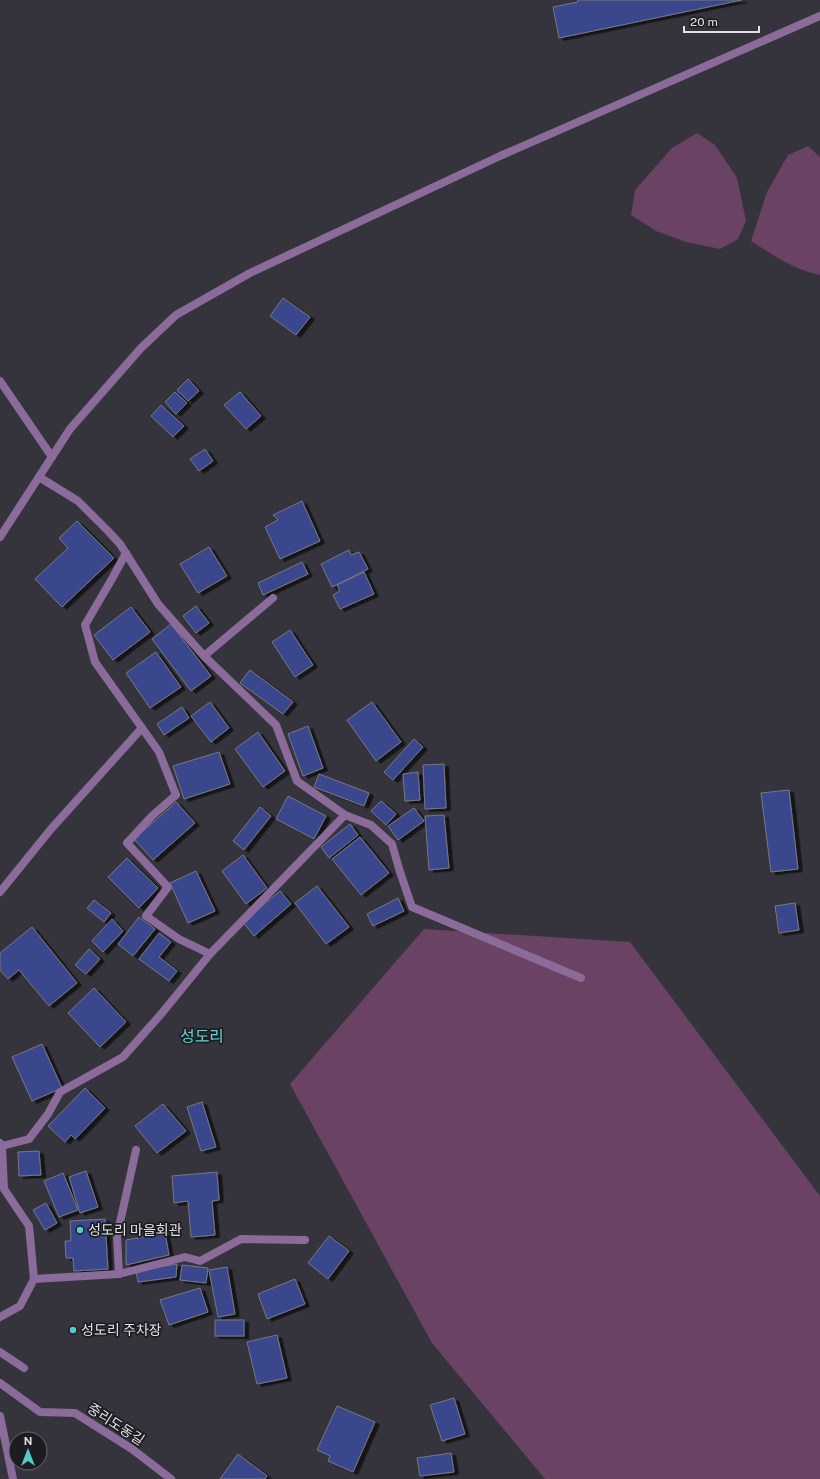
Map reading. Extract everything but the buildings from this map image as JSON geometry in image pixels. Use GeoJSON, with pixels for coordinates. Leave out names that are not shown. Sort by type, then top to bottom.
{"type":"FeatureCollection","features":[{"type":"Feature","properties":{"kind":"street"},"geometry":{"type":"LineString","coordinates":[[0,537],[70,428],[141,348],[176,315],[250,273],[500,156],[820,16]]}},
{"type":"Feature","properties":{"kind":"street"},"geometry":{"type":"LineString","coordinates":[[0,381],[52,457]]}},
{"type":"Feature","properties":{"kind":"street"},"geometry":{"type":"LineString","coordinates":[[39,477],[78,501],[108,531],[126,553],[158,604],[204,656],[276,725],[297,781],[345,815],[371,825],[392,844],[412,907],[581,978]]}},
{"type":"Feature","properties":{"kind":"street"},"geometry":{"type":"LineString","coordinates":[[126,553],[85,625],[95,662],[159,752],[176,795],[152,816],[127,843],[168,887],[146,916],[179,939],[210,954]]}},
{"type":"Feature","properties":{"kind":"street"},"geometry":{"type":"LineString","coordinates":[[204,656],[273,598]]}},
{"type":"Feature","properties":{"kind":"street"},"geometry":{"type":"LineString","coordinates":[[0,892],[51,829],[142,728]]}},
{"type":"Feature","properties":{"kind":"street"},"geometry":{"type":"LineString","coordinates":[[0,1317],[20,1306],[34,1279],[29,1226],[4,1189],[1,1145],[29,1139],[48,1114],[60,1092],[123,1057],[162,1013],[210,954],[345,815]]}},
{"type":"Feature","properties":{"kind":"street"},"geometry":{"type":"LineString","coordinates":[[119,1274],[117,1236],[136,1150]]}},
{"type":"Feature","properties":{"kind":"street"},"geometry":{"type":"LineString","coordinates":[[34,1279],[119,1274],[185,1257],[200,1261],[241,1239],[305,1240]]}},
{"type":"Feature","properties":{"kind":"street"},"geometry":{"type":"LineString","coordinates":[[0,1352],[24,1368]]}},
{"type":"Feature","properties":{"kind":"street","name":"중리도동길"},"geometry":{"type":"LineString","coordinates":[[0,1383],[40,1412],[75,1413],[132,1450],[171,1479]]}},
{"type":"Feature","properties":{"kind":"street"},"geometry":{"type":"LineString","coordinates":[[0,1416],[13,1479]]}},
{"type":"Feature","properties":{"kind":"shaded area"},"geometry":{"type":"Polygon","coordinates":[[[697,133],[715,145],[737,178],[746,221],[738,239],[720,249],[686,242],[656,231],[631,215],[635,190],[672,148],[697,133]]]}},
{"type":"Feature","properties":{"kind":"shaded area"},"geometry":{"type":"Polygon","coordinates":[[[808,146],[820,157],[820,275],[801,270],[776,257],[751,241],[767,192],[788,155],[808,146]]]}},
{"type":"Feature","properties":{"kind":"shaded area"},"geometry":{"type":"Polygon","coordinates":[[[424,929],[630,942],[820,1196],[820,1479],[545,1479],[432,1343],[290,1084],[424,929]]]}},
{"type":"Feature","properties":{"kind":"place","name":"성도리 마을회관"},"geometry":{"type":"Point","coordinates":[80,1230]}},
{"type":"Feature","properties":{"kind":"place","name":"성도리 주차장"},"geometry":{"type":"Point","coordinates":[73,1330]}},
{"type":"Feature","properties":{"kind":"district","name":"성도리"},"geometry":{"type":"Point","coordinates":[202,1036]}}]}
